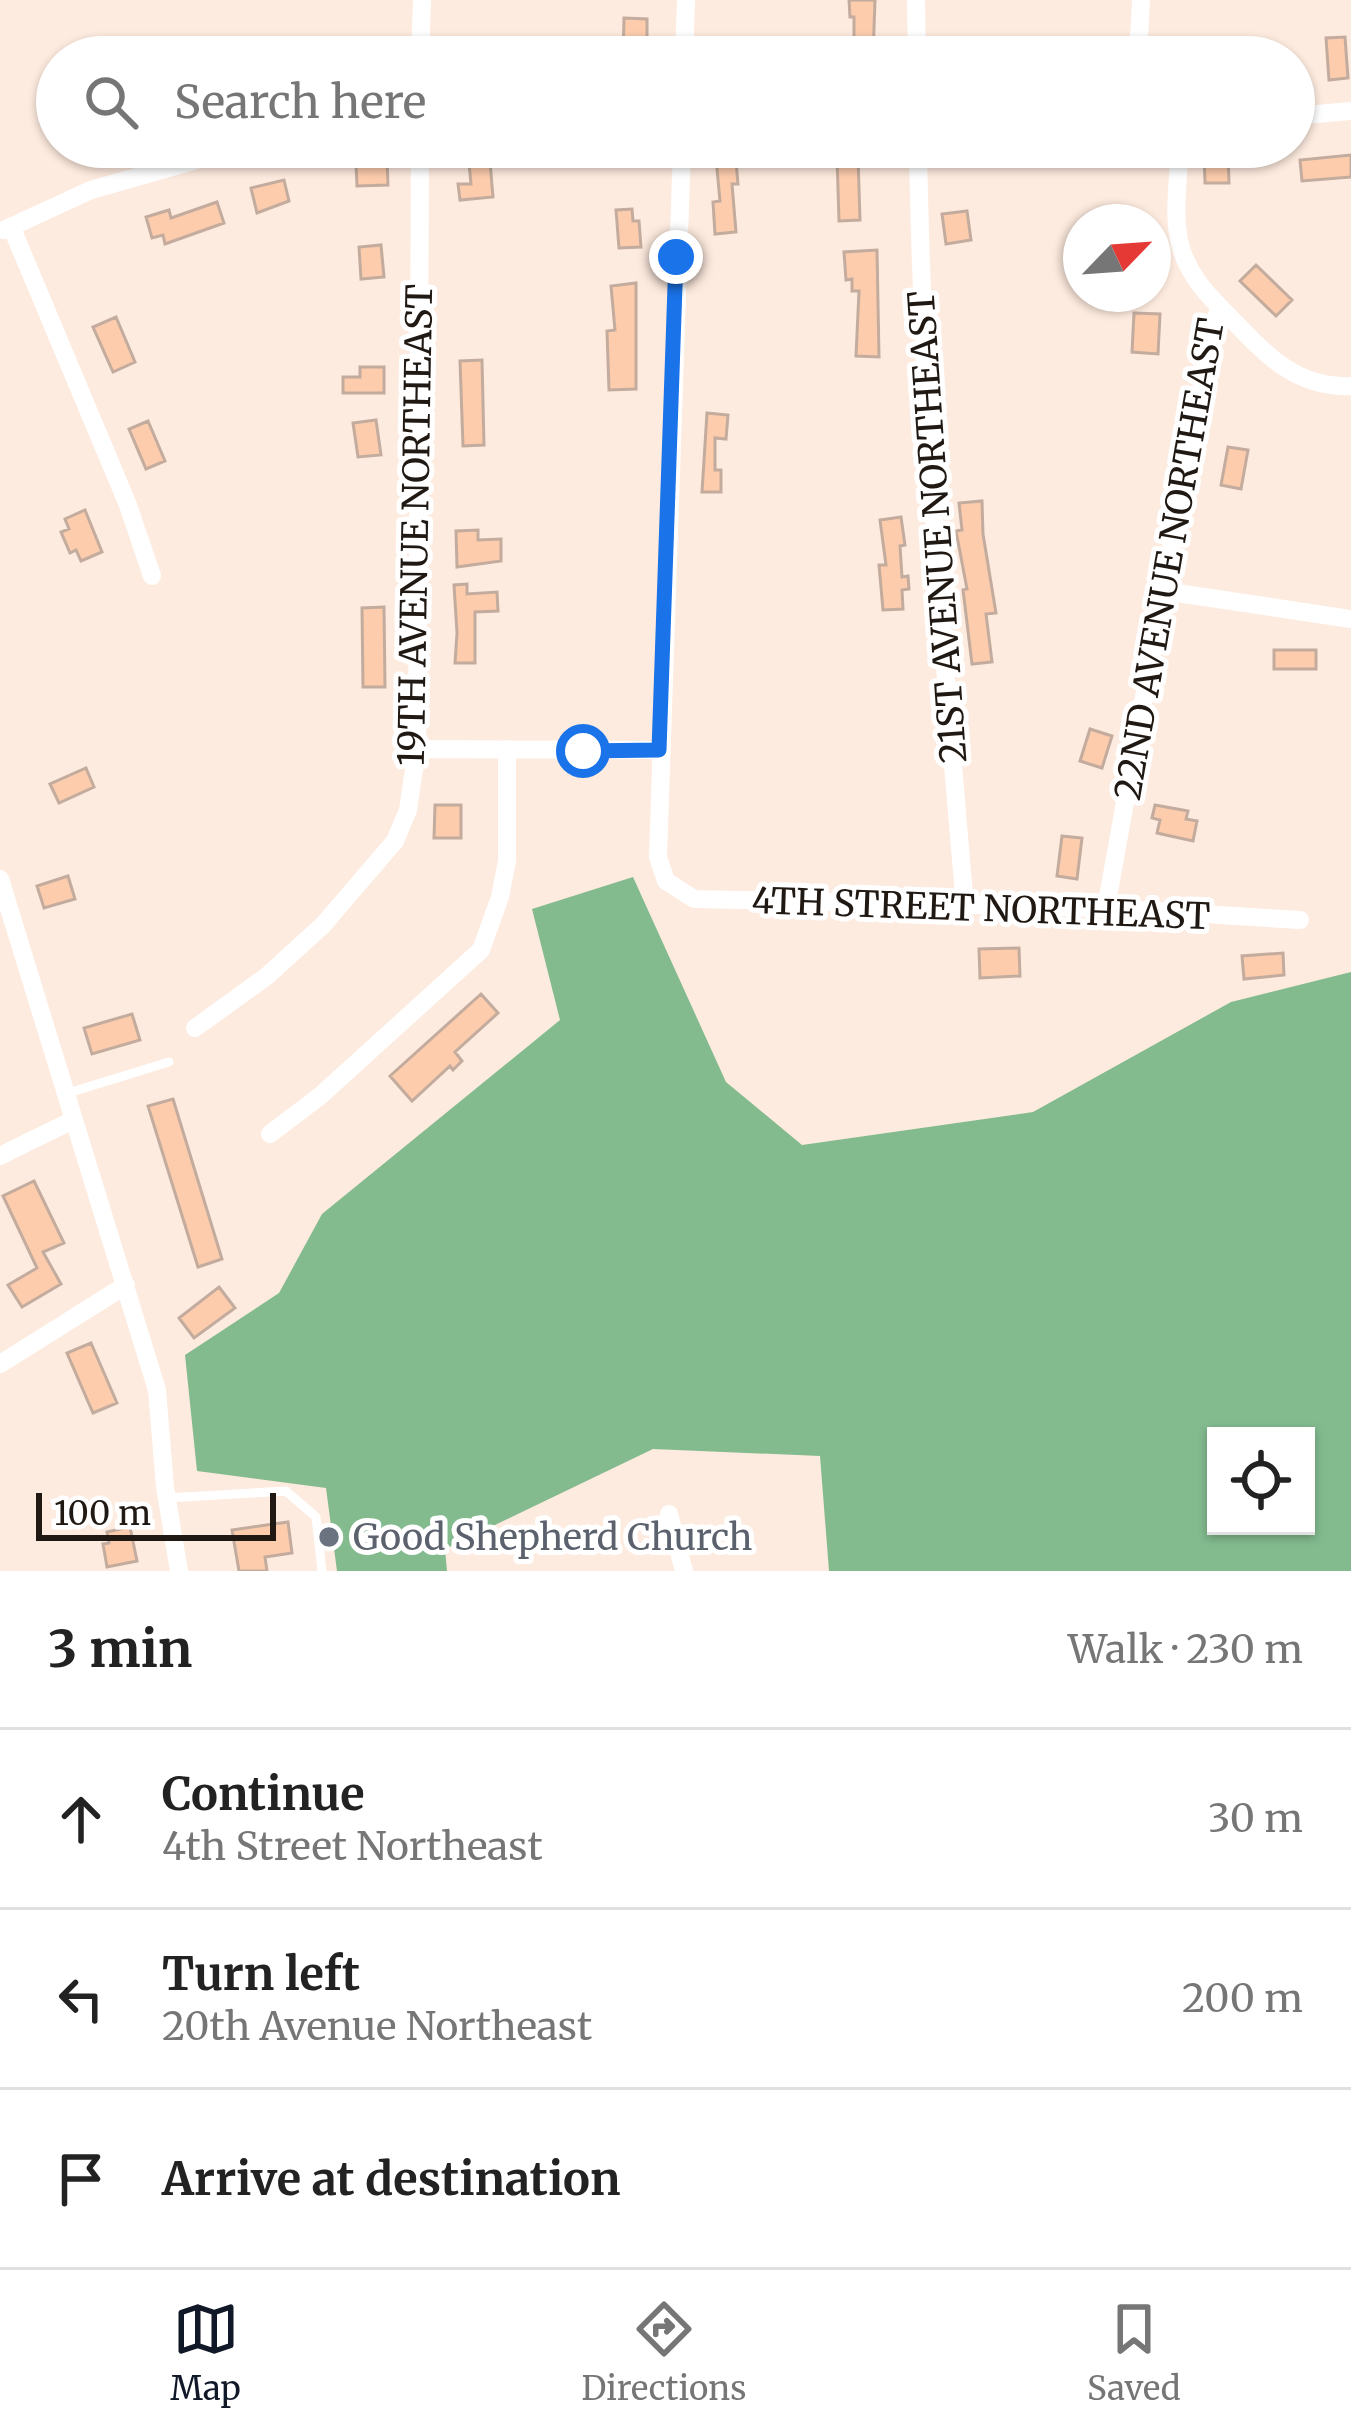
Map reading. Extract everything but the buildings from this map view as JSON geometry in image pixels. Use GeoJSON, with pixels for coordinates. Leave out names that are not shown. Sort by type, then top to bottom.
{"type":"FeatureCollection","features":[{"type":"Feature","properties":{"kind":"street"},"geometry":{"type":"LineString","coordinates":[[421,36],[422,0]]}},
{"type":"Feature","properties":{"kind":"street"},"geometry":{"type":"LineString","coordinates":[[685,36],[686,0]]}},
{"type":"Feature","properties":{"kind":"street"},"geometry":{"type":"LineString","coordinates":[[916,0],[917,36]]}},
{"type":"Feature","properties":{"kind":"street"},"geometry":{"type":"LineString","coordinates":[[1139,36],[1141,0]]}},
{"type":"Feature","properties":{"kind":"street"},"geometry":{"type":"LineString","coordinates":[[1315,114],[1351,111]]}},
{"type":"Feature","properties":{"kind":"street"},"geometry":{"type":"LineString","coordinates":[[152,576],[128,505],[5,229],[91,190],[168,168]]}},
{"type":"Feature","properties":{"kind":"street","name":"19TH AVENUE NORTHEAST"},"geometry":{"type":"LineString","coordinates":[[195,1028],[267,976],[323,925],[395,842],[408,810],[417,749],[420,168]]}},
{"type":"Feature","properties":{"kind":"street"},"geometry":{"type":"LineString","coordinates":[[417,749],[659,750],[681,168]]}},
{"type":"Feature","properties":{"kind":"street","name":"21ST AVENUE NORTHEAST"},"geometry":{"type":"LineString","coordinates":[[918,168],[921,338],[932,535],[965,905]]}},
{"type":"Feature","properties":{"kind":"street","name":"22ND AVENUE NORTHEAST"},"geometry":{"type":"LineString","coordinates":[[1106,908],[1219,306],[1191,276],[1177,244],[1179,168]]}},
{"type":"Feature","properties":{"kind":"street"},"geometry":{"type":"LineString","coordinates":[[1219,306],[1281,368],[1315,383],[1351,386]]}},
{"type":"Feature","properties":{"kind":"street"},"geometry":{"type":"LineString","coordinates":[[1163,591],[1351,619]]}},
{"type":"Feature","properties":{"kind":"street"},"geometry":{"type":"LineString","coordinates":[[270,1135],[320,1096],[481,950],[504,881],[508,749]]}},
{"type":"Feature","properties":{"kind":"street","name":"4TH STREET NORTHEAST"},"geometry":{"type":"LineString","coordinates":[[659,750],[658,857],[666,881],[694,898],[1106,908],[1300,920]]}},
{"type":"Feature","properties":{"kind":"street"},"geometry":{"type":"LineString","coordinates":[[0,879],[158,1390],[179,1571]]}},
{"type":"Feature","properties":{"kind":"street"},"geometry":{"type":"LineString","coordinates":[[0,1156],[74,1120]]}},
{"type":"Feature","properties":{"kind":"street"},"geometry":{"type":"LineString","coordinates":[[0,1364],[126,1285]]}},
{"type":"Feature","properties":{"kind":"street"},"geometry":{"type":"LineString","coordinates":[[669,1514],[684,1571]]}},
{"type":"Feature","properties":{"kind":"lane"},"geometry":{"type":"LineString","coordinates":[[64,1094],[170,1062]]}},
{"type":"Feature","properties":{"kind":"lane"},"geometry":{"type":"LineString","coordinates":[[167,1498],[286,1491],[316,1517],[322,1571]]}},
{"type":"Feature","properties":{"kind":"green space"},"geometry":{"type":"Polygon","coordinates":[[[633,877],[726,1082],[802,1145],[1033,1112],[1231,1002],[1351,972],[1351,1571],[829,1571],[820,1456],[653,1449],[445,1549],[447,1571],[337,1571],[326,1488],[197,1471],[185,1355],[279,1293],[322,1214],[560,1020],[532,909],[633,877]]]}},
{"type":"Feature","properties":{"kind":"place","name":"Good Shepherd Church"},"geometry":{"type":"Point","coordinates":[329,1537]}},
{"type":"Feature","properties":{"kind":"route"},"geometry":{"type":"LineString","coordinates":[[583,751],[659,750],[676,257]]}}]}
